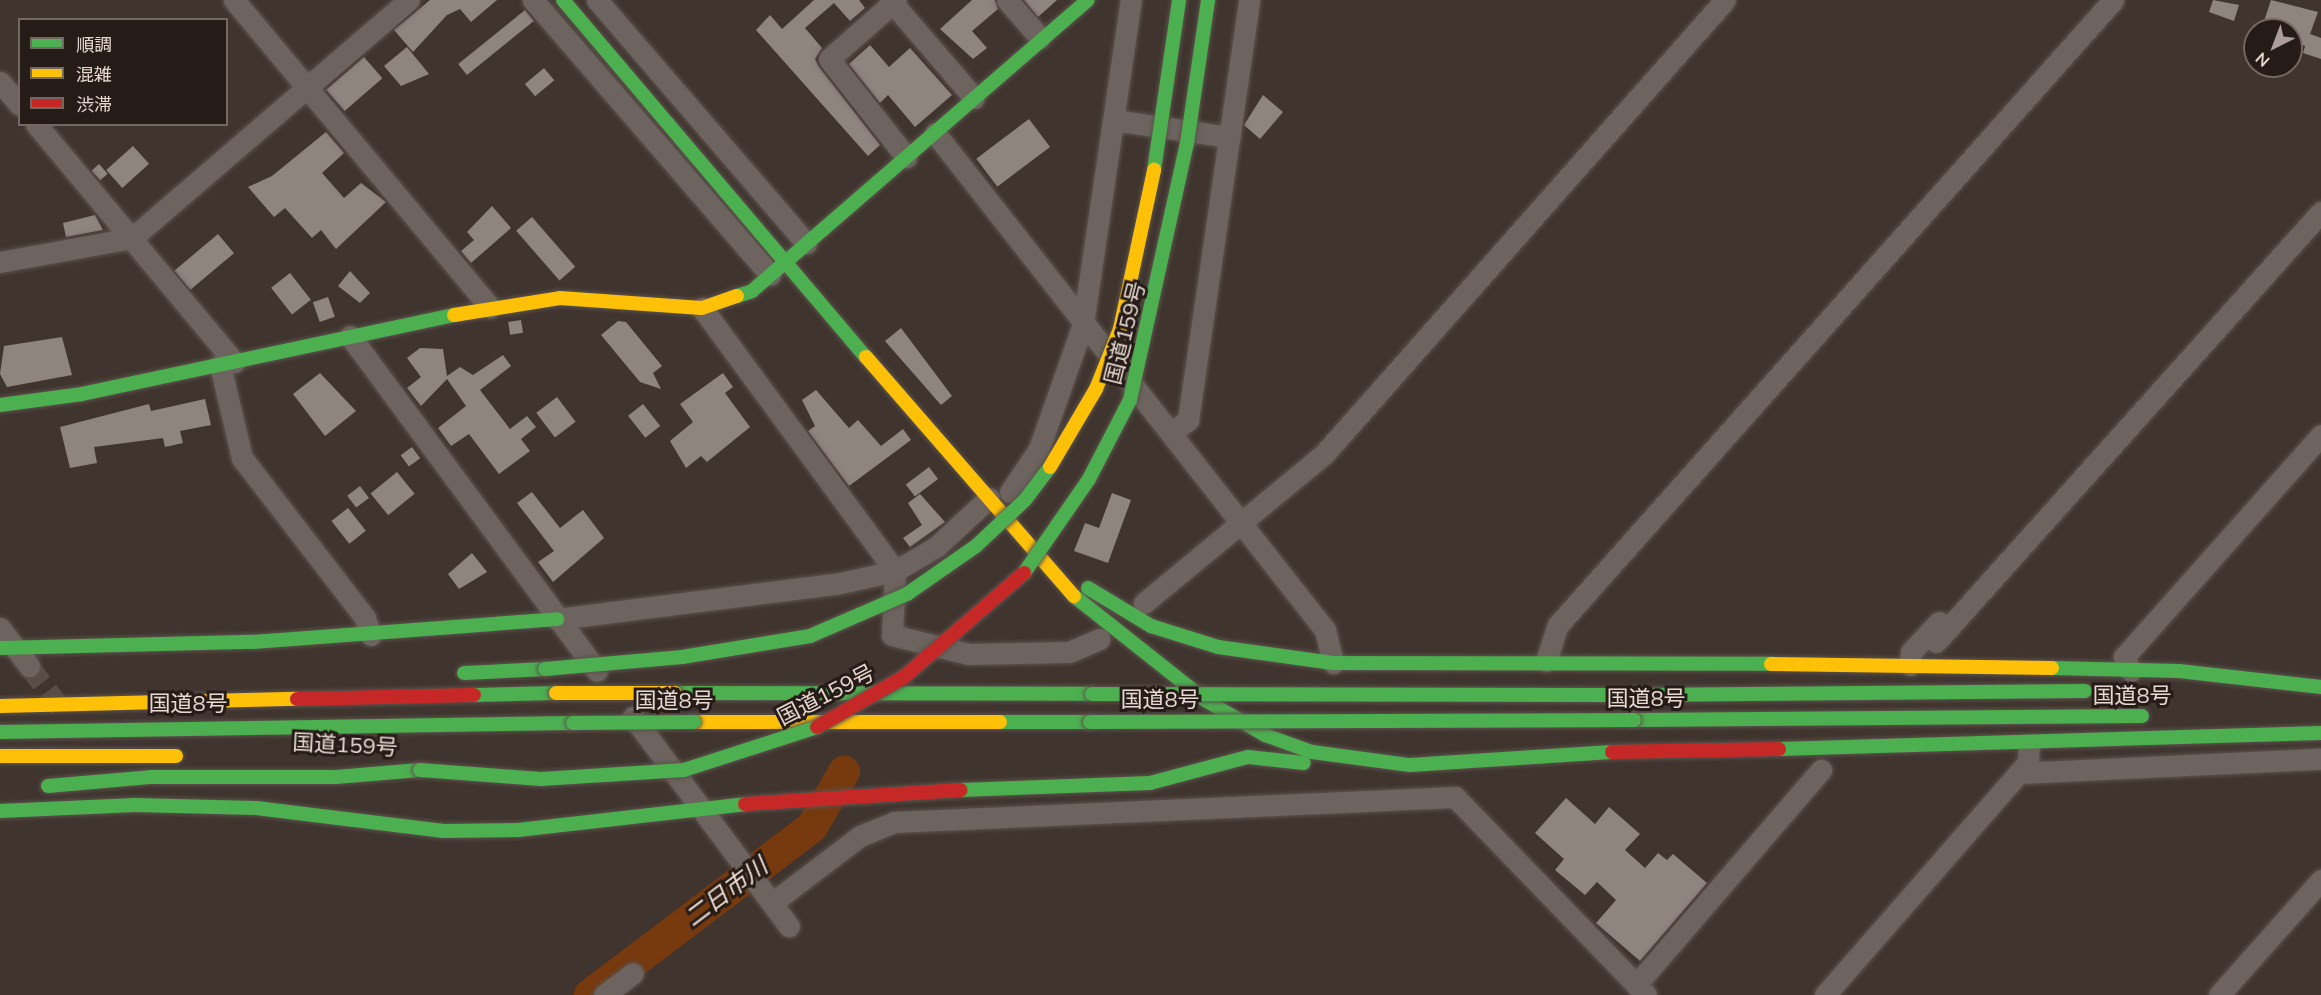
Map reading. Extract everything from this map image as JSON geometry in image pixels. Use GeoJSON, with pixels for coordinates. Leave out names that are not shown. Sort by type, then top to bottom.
{"type":"FeatureCollection","features":[{"type":"Feature","properties":{"kind":"main road"},"geometry":{"type":"LineString","coordinates":[[563,0],[787,259],[1059,584],[1204,700],[1265,735],[1312,752],[1410,765]]}},
{"type":"Feature","properties":{"kind":"main road"},"geometry":{"type":"LineString","coordinates":[[0,405],[82,394],[490,307],[580,298],[702,308],[752,291],[935,133],[1040,38],[1088,0]]}},
{"type":"Feature","properties":{"kind":"main road","name":"国道159号"},"geometry":{"type":"LineString","coordinates":[[449,673],[545,669],[693,656],[820,633],[907,594],[976,546],[1025,500],[1057,458],[1096,389],[1120,329],[1144,235],[1179,0]]}},
{"type":"Feature","properties":{"kind":"main road","name":"国道159号"},"geometry":{"type":"LineString","coordinates":[[245,760],[541,779],[684,770],[747,754],[812,730],[904,677],[966,629],[1029,568],[1089,479],[1130,400],[1148,335],[1187,143],[1208,0]]}},
{"type":"Feature","properties":{"kind":"main road"},"geometry":{"type":"LineString","coordinates":[[989,498],[1065,570],[1151,626],[1218,647],[1333,663],[1546,661],[1910,664],[2131,671],[2321,687]]}},
{"type":"Feature","properties":{"kind":"main road"},"geometry":{"type":"LineString","coordinates":[[7,648],[371,635],[557,619]]}},
{"type":"Feature","properties":{"kind":"main road"},"geometry":{"type":"LineString","coordinates":[[229,699],[246,682]]}},
{"type":"Feature","properties":{"kind":"main road"},"geometry":{"type":"LineString","coordinates":[[120,687],[156,686],[167,701]]}},
{"type":"Feature","properties":{"kind":"main road","name":"国道8号"},"geometry":{"type":"LineString","coordinates":[[0,706],[556,693],[1636,695],[2100,690]]}},
{"type":"Feature","properties":{"kind":"main road"},"geometry":{"type":"LineString","coordinates":[[2217,692],[2321,693]]}},
{"type":"Feature","properties":{"kind":"main road","name":"国道8号"},"geometry":{"type":"LineString","coordinates":[[0,732],[127,726],[2158,716]]}},
{"type":"Feature","properties":{"kind":"main road"},"geometry":{"type":"LineString","coordinates":[[0,811],[135,805],[256,808],[444,831],[518,830],[820,795],[1150,783],[1248,757],[1358,771],[1410,765],[1615,752],[2029,745],[2321,733]]}},
{"type":"Feature","properties":{"kind":"main road"},"geometry":{"type":"LineString","coordinates":[[0,756],[187,757]]}},
{"type":"Feature","properties":{"kind":"main road"},"geometry":{"type":"LineString","coordinates":[[31,787],[150,777],[336,777],[420,770]]}},
{"type":"Feature","properties":{"kind":"street"},"geometry":{"type":"LineString","coordinates":[[234,0],[490,307]]}},
{"type":"Feature","properties":{"kind":"street"},"geometry":{"type":"LineString","coordinates":[[0,262],[132,238],[409,0]]}},
{"type":"Feature","properties":{"kind":"street"},"geometry":{"type":"LineString","coordinates":[[533,0],[574,40],[770,274]]}},
{"type":"Feature","properties":{"kind":"street"},"geometry":{"type":"LineString","coordinates":[[1007,0],[1040,38]]}},
{"type":"Feature","properties":{"kind":"street"},"geometry":{"type":"LineString","coordinates":[[1010,492],[1039,449],[1083,324],[1131,0]]}},
{"type":"Feature","properties":{"kind":"street"},"geometry":{"type":"LineString","coordinates":[[1173,431],[1188,420],[1249,0]]}},
{"type":"Feature","properties":{"kind":"street"},"geometry":{"type":"LineString","coordinates":[[1144,603],[1325,453],[1725,0]]}},
{"type":"Feature","properties":{"kind":"street"},"geometry":{"type":"LineString","coordinates":[[1546,661],[1558,625],[2113,0]]}},
{"type":"Feature","properties":{"kind":"street"},"geometry":{"type":"LineString","coordinates":[[906,157],[829,59],[893,1],[974,98]]}},
{"type":"Feature","properties":{"kind":"street"},"geometry":{"type":"LineString","coordinates":[[600,11],[806,243]]}},
{"type":"Feature","properties":{"kind":"street"},"geometry":{"type":"LineString","coordinates":[[0,82],[18,103]]}},
{"type":"Feature","properties":{"kind":"street"},"geometry":{"type":"LineString","coordinates":[[1113,120],[1230,137]]}},
{"type":"Feature","properties":{"kind":"street"},"geometry":{"type":"LineString","coordinates":[[38,126],[132,238],[227,363],[242,458],[365,618],[371,635]]}},
{"type":"Feature","properties":{"kind":"street"},"geometry":{"type":"LineString","coordinates":[[935,133],[1083,324],[1173,431],[1325,630],[1333,663]]}},
{"type":"Feature","properties":{"kind":"street"},"geometry":{"type":"LineString","coordinates":[[1936,642],[2321,212]]}},
{"type":"Feature","properties":{"kind":"street"},"geometry":{"type":"LineString","coordinates":[[702,308],[895,570],[892,635],[969,654],[1069,652],[1099,639]]}},
{"type":"Feature","properties":{"kind":"street"},"geometry":{"type":"LineString","coordinates":[[350,336],[557,619],[702,807],[741,864],[789,926]]}},
{"type":"Feature","properties":{"kind":"street"},"geometry":{"type":"LineString","coordinates":[[2131,671],[2124,657],[2321,435]]}},
{"type":"Feature","properties":{"kind":"street"},"geometry":{"type":"LineString","coordinates":[[557,619],[836,584],[895,570],[936,547],[989,498]]}},
{"type":"Feature","properties":{"kind":"street"},"geometry":{"type":"LineString","coordinates":[[1910,664],[1911,652],[1963,597],[1974,599]]}},
{"type":"Feature","properties":{"kind":"street"},"geometry":{"type":"LineString","coordinates":[[1941,665],[1942,651],[1976,614],[1974,599]]}},
{"type":"Feature","properties":{"kind":"street"},"geometry":{"type":"LineString","coordinates":[[0,628],[7,648],[29,666]]}},
{"type":"Feature","properties":{"kind":"street"},"geometry":{"type":"LineString","coordinates":[[1825,995],[2028,762],[2029,745]]}},
{"type":"Feature","properties":{"kind":"street"},"geometry":{"type":"LineString","coordinates":[[1786,810],[1783,798],[1809,767],[1809,749]]}},
{"type":"Feature","properties":{"kind":"street"},"geometry":{"type":"LineString","coordinates":[[1786,810],[1799,812],[1835,770],[1837,749]]}},
{"type":"Feature","properties":{"kind":"street"},"geometry":{"type":"LineString","coordinates":[[2019,773],[2321,759]]}},
{"type":"Feature","properties":{"kind":"street"},"geometry":{"type":"LineString","coordinates":[[772,903],[860,836],[894,822],[1455,797],[1641,990],[1786,810],[1821,771]]}},
{"type":"Feature","properties":{"kind":"street"},"geometry":{"type":"LineString","coordinates":[[120,788],[135,805]]}},
{"type":"Feature","properties":{"kind":"street"},"geometry":{"type":"LineString","coordinates":[[2219,995],[2321,880]]}},
{"type":"Feature","properties":{"kind":"street"},"geometry":{"type":"LineString","coordinates":[[604,995],[633,973]]}},
{"type":"Feature","properties":{"kind":"building"},"geometry":{"type":"Polygon","coordinates":[[[430,0],[497,0],[471,22],[460,9],[447,15],[413,52],[394,30],[430,0]]]}},
{"type":"Feature","properties":{"kind":"building"},"geometry":{"type":"Polygon","coordinates":[[[814,0],[859,0],[865,8],[850,21],[834,3],[805,28],[822,48],[815,59],[819,67],[880,145],[868,156],[756,30],[770,15],[782,29],[814,0]]]}},
{"type":"Feature","properties":{"kind":"building"},"geometry":{"type":"Polygon","coordinates":[[[972,0],[995,0],[998,9],[972,31],[987,48],[973,59],[940,29],[972,0]]]}},
{"type":"Feature","properties":{"kind":"building"},"geometry":{"type":"Polygon","coordinates":[[[1024,0],[1057,0],[1038,17],[1024,0]]]}},
{"type":"Feature","properties":{"kind":"building"},"geometry":{"type":"Polygon","coordinates":[[[2213,0],[2239,5],[2234,21],[2209,12],[2213,0]]]}},
{"type":"Feature","properties":{"kind":"building"},"geometry":{"type":"Polygon","coordinates":[[[2271,0],[2318,12],[2310,34],[2321,38],[2321,59],[2303,53],[2305,46],[2303,45],[2303,18],[2265,18],[2271,0]]]}},
{"type":"Feature","properties":{"kind":"building"},"geometry":{"type":"Polygon","coordinates":[[[525,10],[534,21],[467,75],[458,64],[525,10]]]}},
{"type":"Feature","properties":{"kind":"building"},"geometry":{"type":"Polygon","coordinates":[[[870,45],[889,67],[910,48],[952,95],[915,127],[888,95],[880,103],[849,64],[870,45]]]}},
{"type":"Feature","properties":{"kind":"building"},"geometry":{"type":"Polygon","coordinates":[[[407,47],[429,74],[401,86],[384,66],[407,47]]]}},
{"type":"Feature","properties":{"kind":"building"},"geometry":{"type":"Polygon","coordinates":[[[364,57],[382,78],[345,111],[326,90],[364,57]]]}},
{"type":"Feature","properties":{"kind":"building"},"geometry":{"type":"Polygon","coordinates":[[[544,68],[554,80],[535,96],[525,84],[544,68]]]}},
{"type":"Feature","properties":{"kind":"building"},"geometry":{"type":"Polygon","coordinates":[[[1263,95],[1283,112],[1260,139],[1244,125],[1263,95]]]}},
{"type":"Feature","properties":{"kind":"building"},"geometry":{"type":"Polygon","coordinates":[[[1029,119],[1050,147],[997,187],[976,159],[1029,119]]]}},
{"type":"Feature","properties":{"kind":"building"},"geometry":{"type":"Polygon","coordinates":[[[326,132],[344,153],[322,173],[344,198],[361,183],[386,202],[336,249],[321,230],[312,238],[285,208],[274,217],[248,187],[272,176],[326,132]]]}},
{"type":"Feature","properties":{"kind":"building"},"geometry":{"type":"Polygon","coordinates":[[[133,146],[149,164],[122,188],[106,170],[133,146]]]}},
{"type":"Feature","properties":{"kind":"building"},"geometry":{"type":"Polygon","coordinates":[[[99,164],[108,174],[100,180],[92,171],[99,164]]]}},
{"type":"Feature","properties":{"kind":"building"},"geometry":{"type":"Polygon","coordinates":[[[492,206],[511,228],[471,263],[461,251],[474,240],[467,232],[492,206]]]}},
{"type":"Feature","properties":{"kind":"building"},"geometry":{"type":"Polygon","coordinates":[[[95,215],[103,230],[66,237],[63,223],[95,215]]]}},
{"type":"Feature","properties":{"kind":"building"},"geometry":{"type":"Polygon","coordinates":[[[532,217],[575,267],[559,281],[516,231],[532,217]]]}},
{"type":"Feature","properties":{"kind":"building"},"geometry":{"type":"Polygon","coordinates":[[[218,234],[234,253],[190,290],[174,271],[218,234]]]}},
{"type":"Feature","properties":{"kind":"building"},"geometry":{"type":"Polygon","coordinates":[[[350,271],[370,293],[360,303],[338,286],[350,271]]]}},
{"type":"Feature","properties":{"kind":"building"},"geometry":{"type":"Polygon","coordinates":[[[290,273],[311,300],[292,315],[271,288],[290,273]]]}},
{"type":"Feature","properties":{"kind":"building"},"geometry":{"type":"Polygon","coordinates":[[[328,297],[335,317],[320,322],[313,302],[328,297]]]}},
{"type":"Feature","properties":{"kind":"building"},"geometry":{"type":"Polygon","coordinates":[[[521,320],[523,333],[510,335],[508,322],[521,320]]]}},
{"type":"Feature","properties":{"kind":"building"},"geometry":{"type":"Polygon","coordinates":[[[618,321],[626,322],[662,366],[653,373],[661,389],[640,382],[601,335],[618,321]]]}},
{"type":"Feature","properties":{"kind":"building"},"geometry":{"type":"Polygon","coordinates":[[[901,328],[952,396],[941,405],[885,341],[901,328]]]}},
{"type":"Feature","properties":{"kind":"building"},"geometry":{"type":"Polygon","coordinates":[[[62,337],[72,375],[7,387],[0,374],[4,346],[62,337]]]}},
{"type":"Feature","properties":{"kind":"building"},"geometry":{"type":"Polygon","coordinates":[[[420,348],[443,349],[447,376],[460,367],[473,375],[503,355],[511,366],[480,390],[510,429],[527,416],[536,427],[521,439],[530,451],[499,474],[469,434],[451,446],[438,428],[466,406],[447,379],[421,406],[407,388],[421,377],[407,358],[420,348]]]}},
{"type":"Feature","properties":{"kind":"building"},"geometry":{"type":"Polygon","coordinates":[[[320,373],[356,411],[325,436],[293,394],[320,373]]]}},
{"type":"Feature","properties":{"kind":"building"},"geometry":{"type":"Polygon","coordinates":[[[723,373],[733,387],[725,393],[750,427],[707,462],[701,456],[686,468],[670,441],[693,422],[680,404],[723,373]]]}},
{"type":"Feature","properties":{"kind":"building"},"geometry":{"type":"Polygon","coordinates":[[[816,390],[849,428],[858,420],[881,446],[903,429],[911,440],[849,486],[808,431],[815,426],[802,400],[816,390]]]}},
{"type":"Feature","properties":{"kind":"building"},"geometry":{"type":"Polygon","coordinates":[[[557,397],[576,422],[555,437],[536,413],[557,397]]]}},
{"type":"Feature","properties":{"kind":"building"},"geometry":{"type":"Polygon","coordinates":[[[205,399],[211,425],[180,431],[183,443],[165,447],[163,438],[94,447],[97,463],[70,468],[60,427],[149,404],[151,411],[205,399]]]}},
{"type":"Feature","properties":{"kind":"building"},"geometry":{"type":"Polygon","coordinates":[[[643,404],[660,426],[645,438],[628,416],[643,404]]]}},
{"type":"Feature","properties":{"kind":"building"},"geometry":{"type":"Polygon","coordinates":[[[412,447],[420,458],[409,467],[401,455],[412,447]]]}},
{"type":"Feature","properties":{"kind":"building"},"geometry":{"type":"Polygon","coordinates":[[[929,467],[938,479],[915,496],[906,484],[929,467]]]}},
{"type":"Feature","properties":{"kind":"building"},"geometry":{"type":"Polygon","coordinates":[[[397,472],[415,494],[388,515],[371,493],[397,472]]]}},
{"type":"Feature","properties":{"kind":"building"},"geometry":{"type":"Polygon","coordinates":[[[360,486],[369,498],[356,508],[347,496],[360,486]]]}},
{"type":"Feature","properties":{"kind":"building"},"geometry":{"type":"Polygon","coordinates":[[[532,492],[560,528],[583,510],[604,538],[553,582],[538,562],[554,551],[517,503],[532,492]]]}},
{"type":"Feature","properties":{"kind":"building"},"geometry":{"type":"Polygon","coordinates":[[[1112,493],[1131,500],[1108,563],[1074,551],[1085,523],[1099,528],[1112,493]]]}},
{"type":"Feature","properties":{"kind":"building"},"geometry":{"type":"Polygon","coordinates":[[[920,494],[945,522],[910,547],[903,538],[922,525],[908,503],[920,494]]]}},
{"type":"Feature","properties":{"kind":"building"},"geometry":{"type":"Polygon","coordinates":[[[348,508],[366,531],[349,544],[331,521],[348,508]]]}},
{"type":"Feature","properties":{"kind":"building"},"geometry":{"type":"Polygon","coordinates":[[[472,553],[487,572],[459,589],[448,574],[472,553]]]}},
{"type":"Feature","properties":{"kind":"building"},"geometry":{"type":"Polygon","coordinates":[[[1566,798],[1595,824],[1609,807],[1640,834],[1625,850],[1645,868],[1658,853],[1667,860],[1673,854],[1707,883],[1640,961],[1596,923],[1616,900],[1597,882],[1585,895],[1555,870],[1564,859],[1535,833],[1566,798]]]}},
{"type":"Feature","properties":{"kind":"waterway","name":"二日市川"},"geometry":{"type":"LineString","coordinates":[[590,995],[812,827],[844,772]]}},
{"type":"Feature","properties":{"kind":"tunnel"},"geometry":{"type":"LineString","coordinates":[[29,666],[63,711]]}},
{"type":"Feature","properties":{"kind":"traffic: fast"},"geometry":{"type":"LineString","coordinates":[[563,0],[866,357]]}},
{"type":"Feature","properties":{"kind":"traffic: fast"},"geometry":{"type":"LineString","coordinates":[[737,296],[752,291],[1088,0]]}},
{"type":"Feature","properties":{"kind":"traffic: fast"},"geometry":{"type":"LineString","coordinates":[[1154,170],[1179,0]]}},
{"type":"Feature","properties":{"kind":"traffic: fast"},"geometry":{"type":"LineString","coordinates":[[1024,573],[1089,479],[1130,400],[1187,143],[1208,0]]}},
{"type":"Feature","properties":{"kind":"traffic: fast"},"geometry":{"type":"LineString","coordinates":[[0,405],[82,394],[454,315]]}},
{"type":"Feature","properties":{"kind":"traffic: fast"},"geometry":{"type":"LineString","coordinates":[[545,669],[682,657],[810,636],[907,594],[976,546],[1025,500],[1050,467]]}},
{"type":"Feature","properties":{"kind":"traffic: fast"},"geometry":{"type":"LineString","coordinates":[[1088,588],[1151,626],[1218,647],[1333,663],[1771,664]]}},
{"type":"Feature","properties":{"kind":"traffic: fast"},"geometry":{"type":"LineString","coordinates":[[1074,596],[1205,700],[1265,735],[1312,752],[1410,765],[1612,752]]}},
{"type":"Feature","properties":{"kind":"traffic: fast"},"geometry":{"type":"LineString","coordinates":[[0,648],[253,642],[557,619]]}},
{"type":"Feature","properties":{"kind":"traffic: fast"},"geometry":{"type":"LineString","coordinates":[[2052,668],[2179,671],[2321,687]]}},
{"type":"Feature","properties":{"kind":"traffic: fast"},"geometry":{"type":"LineString","coordinates":[[464,673],[545,669]]}},
{"type":"Feature","properties":{"kind":"traffic: fast"},"geometry":{"type":"LineString","coordinates":[[1637,695],[2085,691]]}},
{"type":"Feature","properties":{"kind":"traffic: fast"},"geometry":{"type":"LineString","coordinates":[[474,695],[556,693]]}},
{"type":"Feature","properties":{"kind":"traffic: fast"},"geometry":{"type":"LineString","coordinates":[[675,693],[1092,694]]}},
{"type":"Feature","properties":{"kind":"traffic: fast"},"geometry":{"type":"LineString","coordinates":[[1092,694],[1637,695]]}},
{"type":"Feature","properties":{"kind":"traffic: fast"},"geometry":{"type":"LineString","coordinates":[[1634,720],[2142,716]]}},
{"type":"Feature","properties":{"kind":"traffic: fast"},"geometry":{"type":"LineString","coordinates":[[1090,722],[1634,720]]}},
{"type":"Feature","properties":{"kind":"traffic: fast"},"geometry":{"type":"LineString","coordinates":[[573,723],[694,722]]}},
{"type":"Feature","properties":{"kind":"traffic: fast"},"geometry":{"type":"LineString","coordinates":[[1000,722],[1090,722]]}},
{"type":"Feature","properties":{"kind":"traffic: fast"},"geometry":{"type":"LineString","coordinates":[[0,732],[573,723]]}},
{"type":"Feature","properties":{"kind":"traffic: fast"},"geometry":{"type":"LineString","coordinates":[[420,770],[541,779],[684,770],[817,727]]}},
{"type":"Feature","properties":{"kind":"traffic: fast"},"geometry":{"type":"LineString","coordinates":[[1779,749],[2321,733]]}},
{"type":"Feature","properties":{"kind":"traffic: fast"},"geometry":{"type":"LineString","coordinates":[[961,790],[1150,783],[1248,757],[1304,763]]}},
{"type":"Feature","properties":{"kind":"traffic: fast"},"geometry":{"type":"LineString","coordinates":[[48,786],[150,777],[336,777],[420,770]]}},
{"type":"Feature","properties":{"kind":"traffic: fast"},"geometry":{"type":"LineString","coordinates":[[0,811],[135,805],[256,808],[444,831],[518,830],[745,804]]}},
{"type":"Feature","properties":{"kind":"traffic: slow"},"geometry":{"type":"LineString","coordinates":[[1050,467],[1096,389],[1120,329],[1154,170]]}},
{"type":"Feature","properties":{"kind":"traffic: slow"},"geometry":{"type":"LineString","coordinates":[[454,315],[560,298],[702,308],[737,296]]}},
{"type":"Feature","properties":{"kind":"traffic: slow"},"geometry":{"type":"LineString","coordinates":[[866,357],[1074,596]]}},
{"type":"Feature","properties":{"kind":"traffic: slow"},"geometry":{"type":"LineString","coordinates":[[1771,664],[2052,668]]}},
{"type":"Feature","properties":{"kind":"traffic: slow"},"geometry":{"type":"LineString","coordinates":[[556,693],[675,693]]}},
{"type":"Feature","properties":{"kind":"traffic: slow"},"geometry":{"type":"LineString","coordinates":[[0,706],[297,699]]}},
{"type":"Feature","properties":{"kind":"traffic: slow"},"geometry":{"type":"LineString","coordinates":[[694,722],[1000,722]]}},
{"type":"Feature","properties":{"kind":"traffic: slow"},"geometry":{"type":"LineString","coordinates":[[0,756],[176,756]]}},
{"type":"Feature","properties":{"kind":"traffic: jam"},"geometry":{"type":"LineString","coordinates":[[817,727],[904,677],[1024,573]]}},
{"type":"Feature","properties":{"kind":"traffic: jam"},"geometry":{"type":"LineString","coordinates":[[297,699],[474,695]]}},
{"type":"Feature","properties":{"kind":"traffic: jam"},"geometry":{"type":"LineString","coordinates":[[1612,752],[1779,749]]}},
{"type":"Feature","properties":{"kind":"traffic: jam"},"geometry":{"type":"LineString","coordinates":[[745,804],[961,790]]}}]}
